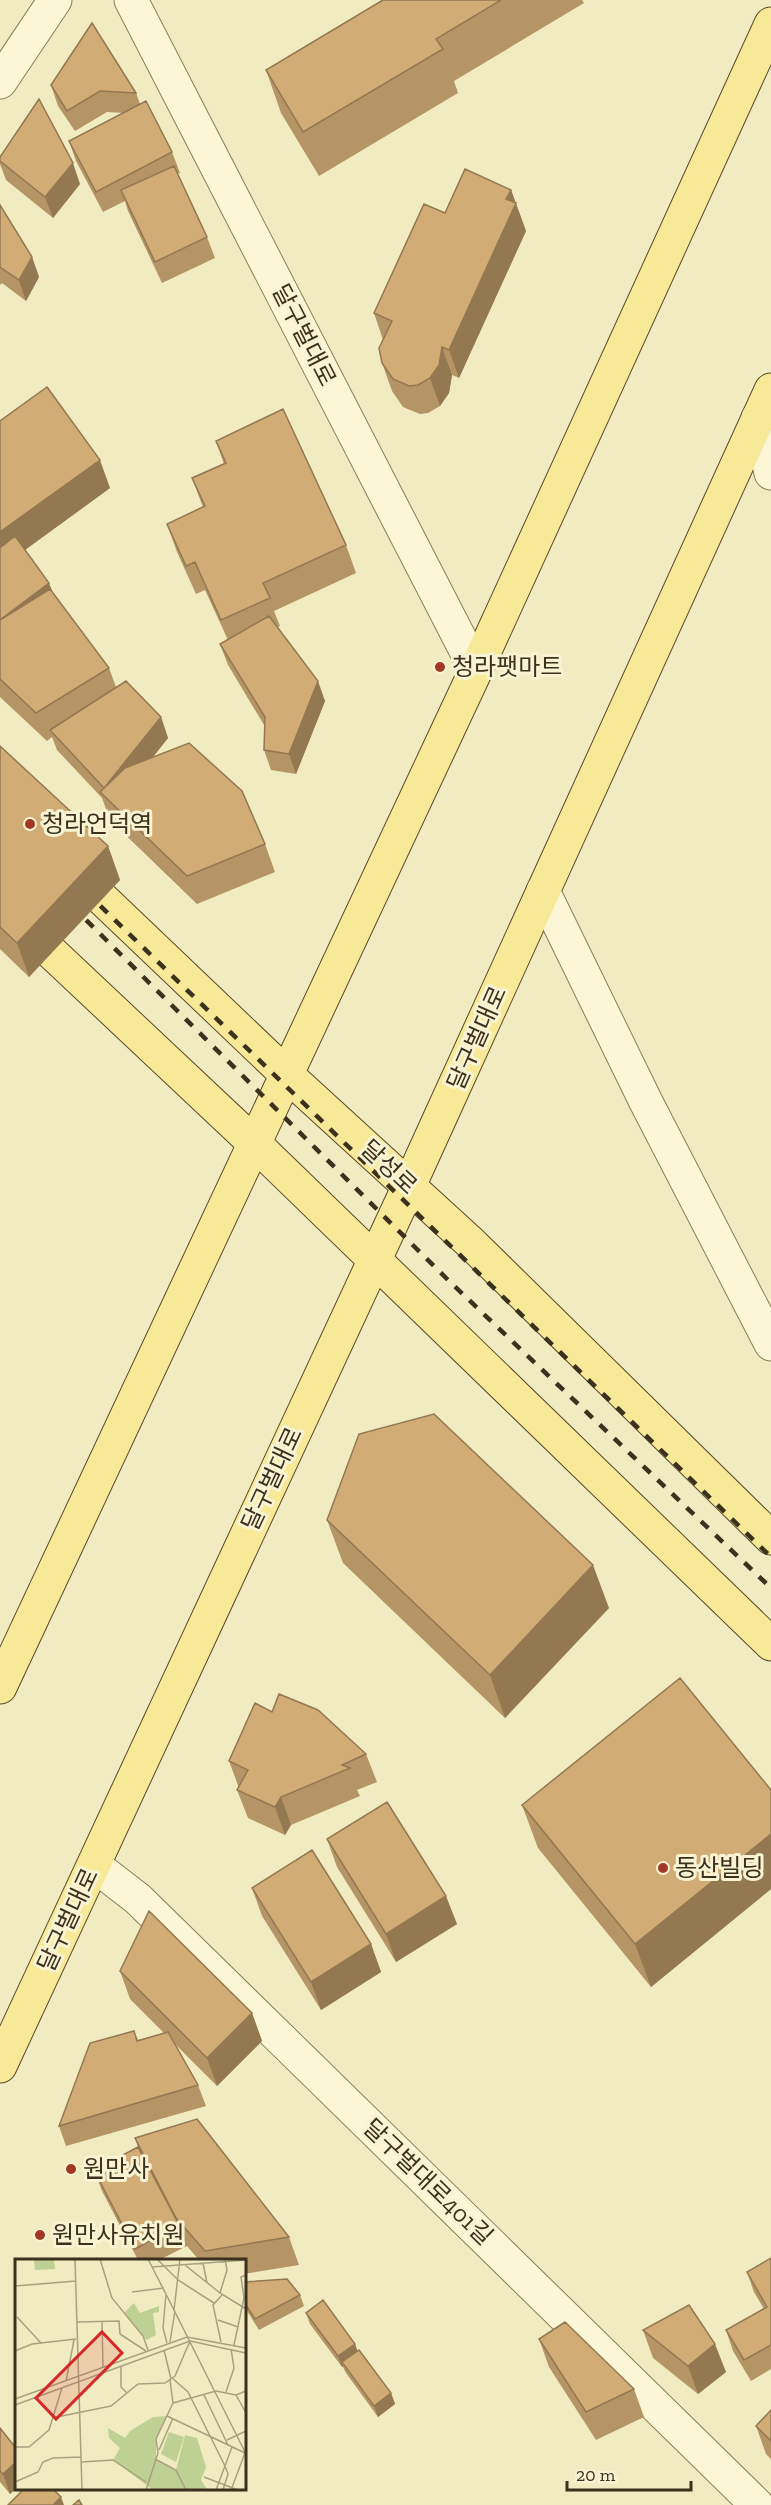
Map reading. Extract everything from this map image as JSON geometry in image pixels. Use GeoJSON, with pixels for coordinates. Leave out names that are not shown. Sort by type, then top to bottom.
{"type":"FeatureCollection","features":[{"type":"Feature","properties":{"kind":"main road"},"geometry":{"type":"LineString","coordinates":[[0,1687],[476,670],[771,24]]}},
{"type":"Feature","properties":{"kind":"main road","name":"달구벌대로"},"geometry":{"type":"LineString","coordinates":[[0,2066],[409,1186],[765,404]]}},
{"type":"Feature","properties":{"kind":"main road","name":"달성로"},"geometry":{"type":"LineString","coordinates":[[51,850],[286,1074],[472,1244],[771,1538]]}},
{"type":"Feature","properties":{"kind":"main road"},"geometry":{"type":"LineString","coordinates":[[0,903],[254,1143],[771,1644]]}},
{"type":"Feature","properties":{"kind":"street"},"geometry":{"type":"LineString","coordinates":[[0,82],[55,0]]}},
{"type":"Feature","properties":{"kind":"street","name":"달구벌대로"},"geometry":{"type":"LineString","coordinates":[[131,0],[476,670]]}},
{"type":"Feature","properties":{"kind":"street","name":"달구벌대로"},"geometry":{"type":"LineString","coordinates":[[765,404],[771,473]]}},
{"type":"Feature","properties":{"kind":"street"},"geometry":{"type":"LineString","coordinates":[[543,891],[646,1102],[771,1344]]}},
{"type":"Feature","properties":{"kind":"street","name":"달구벌대로401길"},"geometry":{"type":"LineString","coordinates":[[94,1865],[138,1899],[757,2505]]}},
{"type":"Feature","properties":{"kind":"building"},"geometry":{"type":"Polygon","coordinates":[[[383,0],[501,0],[436,39],[443,49],[303,132],[266,70],[383,0]]]}},
{"type":"Feature","properties":{"kind":"building"},"geometry":{"type":"Polygon","coordinates":[[[92,23],[136,93],[100,91],[67,111],[51,85],[92,23]]]}},
{"type":"Feature","properties":{"kind":"building"},"geometry":{"type":"Polygon","coordinates":[[[39,99],[73,163],[45,197],[0,161],[0,157],[39,99]]]}},
{"type":"Feature","properties":{"kind":"building"},"geometry":{"type":"Polygon","coordinates":[[[146,101],[172,152],[96,192],[69,141],[146,101]]]}},
{"type":"Feature","properties":{"kind":"building"},"geometry":{"type":"Polygon","coordinates":[[[174,166],[207,237],[155,262],[121,190],[174,166]]]}},
{"type":"Feature","properties":{"kind":"building"},"geometry":{"type":"Polygon","coordinates":[[[465,169],[511,190],[506,199],[516,203],[449,350],[442,347],[439,365],[430,378],[418,385],[409,386],[393,379],[382,363],[379,348],[392,321],[374,313],[424,204],[445,213],[465,169]]]}},
{"type":"Feature","properties":{"kind":"building"},"geometry":{"type":"Polygon","coordinates":[[[0,205],[32,257],[19,280],[0,267],[0,205]]]}},
{"type":"Feature","properties":{"kind":"building"},"geometry":{"type":"Polygon","coordinates":[[[47,387],[100,460],[0,532],[0,421],[47,387]]]}},
{"type":"Feature","properties":{"kind":"building"},"geometry":{"type":"Polygon","coordinates":[[[283,409],[346,545],[263,583],[270,598],[221,620],[195,562],[186,566],[167,524],[205,506],[192,478],[226,463],[216,441],[283,409]]]}},
{"type":"Feature","properties":{"kind":"building"},"geometry":{"type":"Polygon","coordinates":[[[15,536],[49,583],[0,620],[0,548],[15,536]]]}},
{"type":"Feature","properties":{"kind":"building"},"geometry":{"type":"Polygon","coordinates":[[[50,589],[109,668],[36,713],[0,679],[0,620],[50,589]]]}},
{"type":"Feature","properties":{"kind":"building"},"geometry":{"type":"Polygon","coordinates":[[[269,616],[318,681],[289,754],[264,750],[265,717],[220,644],[269,616]]]}},
{"type":"Feature","properties":{"kind":"building"},"geometry":{"type":"Polygon","coordinates":[[[126,681],[161,717],[104,788],[50,730],[126,681]]]}},
{"type":"Feature","properties":{"kind":"building"},"geometry":{"type":"Polygon","coordinates":[[[189,743],[242,791],[265,844],[187,876],[100,792],[125,768],[189,743]]]}},
{"type":"Feature","properties":{"kind":"building","name":"청라언덕역"},"geometry":{"type":"Polygon","coordinates":[[[0,746],[108,846],[17,943],[0,927],[0,746]]]}},
{"type":"Feature","properties":{"kind":"building"},"geometry":{"type":"Polygon","coordinates":[[[434,1414],[593,1565],[490,1675],[327,1520],[359,1434],[434,1414]]]}},
{"type":"Feature","properties":{"kind":"building","name":"동산빌딩"},"geometry":{"type":"Polygon","coordinates":[[[680,1678],[771,1790],[771,1834],[635,1944],[522,1805],[680,1678]]]}},
{"type":"Feature","properties":{"kind":"building"},"geometry":{"type":"Polygon","coordinates":[[[279,1694],[318,1710],[366,1754],[342,1765],[350,1768],[281,1797],[275,1807],[237,1790],[248,1770],[229,1761],[255,1703],[272,1712],[279,1694]]]}},
{"type":"Feature","properties":{"kind":"building"},"geometry":{"type":"Polygon","coordinates":[[[387,1802],[446,1896],[386,1934],[327,1839],[387,1802]]]}},
{"type":"Feature","properties":{"kind":"building"},"geometry":{"type":"Polygon","coordinates":[[[312,1850],[371,1944],[311,1982],[252,1888],[312,1850]]]}},
{"type":"Feature","properties":{"kind":"building"},"geometry":{"type":"Polygon","coordinates":[[[149,1911],[252,2013],[207,2058],[120,1971],[149,1911]]]}},
{"type":"Feature","properties":{"kind":"building"},"geometry":{"type":"Polygon","coordinates":[[[134,2031],[137,2041],[168,2032],[198,2085],[59,2126],[90,2043],[134,2031]]]}},
{"type":"Feature","properties":{"kind":"building"},"geometry":{"type":"Polygon","coordinates":[[[197,2119],[289,2237],[205,2251],[176,2218],[135,2138],[197,2119]]]}},
{"type":"Feature","properties":{"kind":"building"},"geometry":{"type":"Polygon","coordinates":[[[138,2147],[179,2225],[135,2249],[94,2170],[138,2147]]]}},
{"type":"Feature","properties":{"kind":"building"},"geometry":{"type":"Polygon","coordinates":[[[771,2258],[771,2345],[744,2360],[726,2330],[767,2307],[747,2272],[771,2258]]]}},
{"type":"Feature","properties":{"kind":"building"},"geometry":{"type":"Polygon","coordinates":[[[287,2279],[300,2295],[255,2319],[246,2305],[246,2282],[287,2279]]]}},
{"type":"Feature","properties":{"kind":"building"},"geometry":{"type":"Polygon","coordinates":[[[323,2300],[355,2344],[338,2356],[306,2313],[323,2300]]]}},
{"type":"Feature","properties":{"kind":"building"},"geometry":{"type":"Polygon","coordinates":[[[689,2305],[715,2344],[688,2366],[643,2330],[689,2305]]]}},
{"type":"Feature","properties":{"kind":"building"},"geometry":{"type":"Polygon","coordinates":[[[565,2322],[634,2389],[586,2412],[539,2339],[565,2322]]]}},
{"type":"Feature","properties":{"kind":"building"},"geometry":{"type":"Polygon","coordinates":[[[359,2350],[391,2393],[374,2406],[342,2362],[359,2350]]]}},
{"type":"Feature","properties":{"kind":"building"},"geometry":{"type":"Polygon","coordinates":[[[771,2410],[771,2441],[756,2426],[771,2410]]]}},
{"type":"Feature","properties":{"kind":"building"},"geometry":{"type":"Polygon","coordinates":[[[0,2428],[15,2447],[15,2463],[3,2474],[0,2471],[0,2428]]]}},
{"type":"Feature","properties":{"kind":"building"},"geometry":{"type":"Polygon","coordinates":[[[23,2490],[54,2490],[61,2497],[53,2505],[8,2505],[23,2490]]]}},
{"type":"Feature","properties":{"kind":"railway"},"geometry":{"type":"LineString","coordinates":[[86,892],[771,1557]]}},
{"type":"Feature","properties":{"kind":"railway"},"geometry":{"type":"LineString","coordinates":[[72,906],[448,1280],[771,1588]]}},
{"type":"Feature","properties":{"kind":"place","name":"청라팻마트"},"geometry":{"type":"Point","coordinates":[440,667]}},
{"type":"Feature","properties":{"kind":"place","name":"청라언덕역"},"geometry":{"type":"Point","coordinates":[30,824]}},
{"type":"Feature","properties":{"kind":"place","name":"동산빌딩"},"geometry":{"type":"Point","coordinates":[663,1868]}},
{"type":"Feature","properties":{"kind":"place","name":"원만사"},"geometry":{"type":"Point","coordinates":[71,2169]}},
{"type":"Feature","properties":{"kind":"place","name":"원만사유치원"},"geometry":{"type":"Point","coordinates":[40,2235]}}]}
